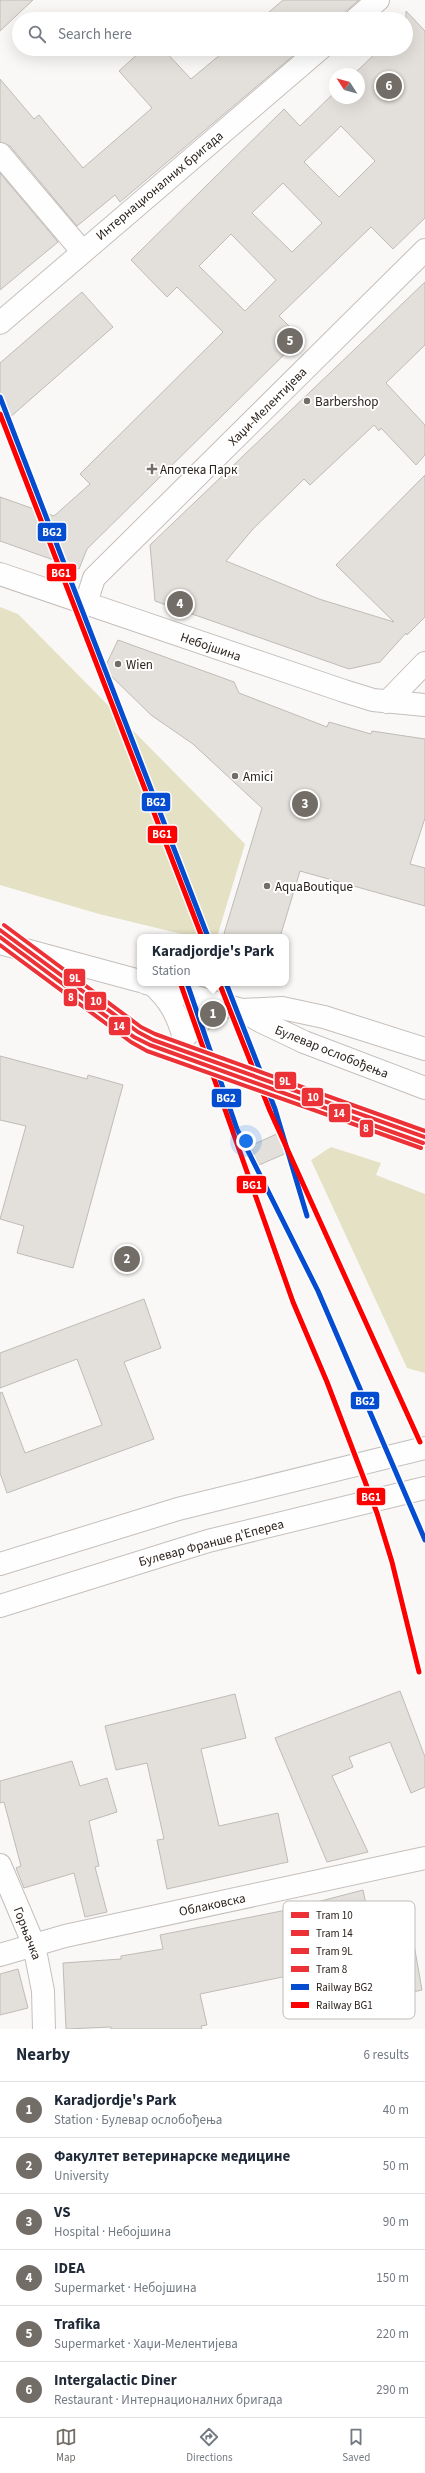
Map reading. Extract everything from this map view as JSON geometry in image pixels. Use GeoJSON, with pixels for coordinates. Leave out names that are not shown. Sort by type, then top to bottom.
{"type":"FeatureCollection","features":[{"type":"Feature","properties":{"kind":"main road"},"geometry":{"type":"LineString","coordinates":[[364,12],[378,0]]}},
{"type":"Feature","properties":{"kind":"main road","name":"Интернационалних бригада"},"geometry":{"type":"LineString","coordinates":[[0,323],[82,251],[312,56]]}},
{"type":"Feature","properties":{"kind":"main road"},"geometry":{"type":"LineString","coordinates":[[0,154],[82,251]]}},
{"type":"Feature","properties":{"kind":"main road","name":"Хаџи-Мелентијева"},"geometry":{"type":"LineString","coordinates":[[86,604],[94,578],[425,250]]}},
{"type":"Feature","properties":{"kind":"main road","name":"Небојшина"},"geometry":{"type":"LineString","coordinates":[[0,574],[344,691],[386,702],[425,705]]}},
{"type":"Feature","properties":{"kind":"main road"},"geometry":{"type":"LineString","coordinates":[[386,702],[425,664]]}},
{"type":"Feature","properties":{"kind":"main road","name":"Булевар ослобођења"},"geometry":{"type":"LineString","coordinates":[[0,943],[137,981]]}},
{"type":"Feature","properties":{"kind":"main road"},"geometry":{"type":"LineString","coordinates":[[151,986],[166,996],[172,1005],[184,1038],[198,1023],[232,1007]]}},
{"type":"Feature","properties":{"kind":"main road","name":"Булевар ослобођења"},"geometry":{"type":"LineString","coordinates":[[157,986],[232,1007],[297,1039],[425,1088]]}},
{"type":"Feature","properties":{"kind":"main road","name":"Булевар ослобођења"},"geometry":{"type":"LineString","coordinates":[[232,1007],[282,1008],[324,1017],[425,1049]]}},
{"type":"Feature","properties":{"kind":"main road"},"geometry":{"type":"LineString","coordinates":[[0,1564],[178,1509],[425,1448]]}},
{"type":"Feature","properties":{"kind":"main road","name":"Булевар Франше д'Епереа"},"geometry":{"type":"LineString","coordinates":[[0,1606],[208,1541],[342,1507],[425,1488]]}},
{"type":"Feature","properties":{"kind":"main road"},"geometry":{"type":"LineString","coordinates":[[342,1507],[425,1500]]}},
{"type":"Feature","properties":{"kind":"main road","name":"Облаковска"},"geometry":{"type":"LineString","coordinates":[[0,1955],[65,1936],[425,1858]]}},
{"type":"Feature","properties":{"kind":"main road","name":"Горњачка"},"geometry":{"type":"LineString","coordinates":[[0,1865],[34,1945],[43,1992],[44,2029]]}},
{"type":"Feature","properties":{"kind":"shaded area"},"geometry":{"type":"Polygon","coordinates":[[[0,607],[18,614],[245,844],[218,934],[182,934],[99,914],[0,885],[0,607]]]}},
{"type":"Feature","properties":{"kind":"shaded area"},"geometry":{"type":"Polygon","coordinates":[[[331,1147],[381,1163],[376,1175],[425,1194],[425,1373],[407,1368],[311,1160],[331,1147]]]}},
{"type":"Feature","properties":{"kind":"building"},"geometry":{"type":"Polygon","coordinates":[[[0,0],[33,0],[20,12],[12,12],[12,20],[0,31],[0,0]]]}},
{"type":"Feature","properties":{"kind":"building"},"geometry":{"type":"Polygon","coordinates":[[[283,0],[359,0],[345,12],[269,12],[283,0]]]}},
{"type":"Feature","properties":{"kind":"building"},"geometry":{"type":"Polygon","coordinates":[[[413,18],[425,31],[425,218],[393,249],[371,227],[279,316],[301,338],[87,549],[79,569],[0,541],[0,497],[54,516],[90,484],[80,474],[223,332],[177,287],[167,297],[131,260],[284,109],[300,126],[329,98],[329,104],[365,104],[365,68],[360,68],[373,56],[413,56],[413,18]],[[341,126],[304,162],[339,197],[375,161],[341,126]],[[283,183],[252,213],[292,252],[322,223],[283,183]],[[231,234],[199,266],[245,311],[276,280],[231,234]]]}},
{"type":"Feature","properties":{"kind":"building"},"geometry":{"type":"Polygon","coordinates":[[[135,56],[170,56],[191,79],[219,56],[293,56],[120,202],[115,195],[77,226],[10,146],[0,142],[0,79],[34,119],[39,115],[83,168],[152,108],[119,71],[135,56]]]}},
{"type":"Feature","properties":{"kind":"building"},"geometry":{"type":"Polygon","coordinates":[[[0,173],[58,242],[0,290],[0,173]]]}},
{"type":"Feature","properties":{"kind":"building"},"geometry":{"type":"Polygon","coordinates":[[[425,282],[425,345],[386,383],[425,425],[425,455],[416,465],[381,428],[379,431],[374,425],[310,485],[304,479],[253,529],[226,561],[319,599],[394,622],[336,565],[425,475],[425,617],[407,635],[406,633],[380,662],[349,669],[155,601],[150,545],[425,282]]]}},
{"type":"Feature","properties":{"kind":"building"},"geometry":{"type":"Polygon","coordinates":[[[82,292],[113,327],[0,426],[0,363],[82,292]]]}},
{"type":"Feature","properties":{"kind":"building"},"geometry":{"type":"Polygon","coordinates":[[[118,640],[234,682],[239,693],[327,727],[329,722],[371,734],[372,731],[425,739],[425,818],[410,864],[425,868],[425,906],[300,871],[281,934],[224,934],[262,808],[193,744],[151,715],[104,669],[118,640]]]}},
{"type":"Feature","properties":{"kind":"building"},"geometry":{"type":"Polygon","coordinates":[[[0,1056],[87,1079],[88,1075],[123,1085],[73,1268],[17,1253],[24,1226],[0,1219],[26,1126],[0,1120],[0,1056]]]}},
{"type":"Feature","properties":{"kind":"building"},"geometry":{"type":"Polygon","coordinates":[[[281,1132],[289,1152],[259,1165],[250,1146],[281,1132]]]}},
{"type":"Feature","properties":{"kind":"building"},"geometry":{"type":"Polygon","coordinates":[[[144,1299],[161,1348],[124,1362],[154,1439],[7,1493],[0,1473],[0,1393],[2,1392],[25,1453],[102,1425],[77,1359],[0,1388],[0,1353],[144,1299]]]}},
{"type":"Feature","properties":{"kind":"building"},"geometry":{"type":"Polygon","coordinates":[[[400,1691],[425,1757],[425,1787],[411,1793],[390,1742],[349,1757],[353,1767],[332,1776],[368,1852],[327,1862],[275,1738],[400,1691]]]}},
{"type":"Feature","properties":{"kind":"building"},"geometry":{"type":"Polygon","coordinates":[[[235,1694],[246,1738],[201,1749],[219,1826],[278,1813],[288,1862],[167,1889],[157,1840],[164,1839],[147,1763],[116,1770],[105,1726],[235,1694]]]}},
{"type":"Feature","properties":{"kind":"building"},"geometry":{"type":"Polygon","coordinates":[[[72,1761],[80,1786],[107,1778],[117,1812],[89,1821],[99,1866],[95,1867],[107,1912],[85,1917],[74,1873],[24,1888],[16,1868],[21,1866],[4,1802],[0,1803],[0,1781],[72,1761]]]}},
{"type":"Feature","properties":{"kind":"building"},"geometry":{"type":"Polygon","coordinates":[[[363,1890],[365,1901],[321,1901],[363,1890]]]}},
{"type":"Feature","properties":{"kind":"building"},"geometry":{"type":"Polygon","coordinates":[[[283,1911],[283,1977],[200,1994],[207,2025],[201,2026],[202,2029],[111,2029],[111,2027],[66,2029],[63,1963],[121,1959],[121,1956],[163,1949],[160,1935],[283,1911]]]}},
{"type":"Feature","properties":{"kind":"building"},"geometry":{"type":"Polygon","coordinates":[[[415,1950],[422,1990],[415,1992],[415,1950]]]}},
{"type":"Feature","properties":{"kind":"building"},"geometry":{"type":"Polygon","coordinates":[[[18,1969],[28,2008],[0,2015],[0,1974],[18,1969]]]}},
{"type":"Feature","properties":{"kind":"tram line","name":"9L"},"geometry":{"type":"LineString","coordinates":[[4,925],[141,1027],[155,1034],[425,1131]]}},
{"type":"Feature","properties":{"kind":"tram line","name":"10"},"geometry":{"type":"LineString","coordinates":[[0,930],[138,1032],[153,1040],[425,1137]]}},
{"type":"Feature","properties":{"kind":"tram line","name":"14"},"geometry":{"type":"LineString","coordinates":[[0,937],[134,1037],[150,1045],[423,1143]]}},
{"type":"Feature","properties":{"kind":"tram line","name":"8"},"geometry":{"type":"LineString","coordinates":[[0,945],[131,1042],[147,1051],[421,1148]]}},
{"type":"Feature","properties":{"kind":"rail line","name":"BG2"},"geometry":{"type":"LineString","coordinates":[[0,397],[207,934]]}},
{"type":"Feature","properties":{"kind":"rail line","name":"BG1"},"geometry":{"type":"LineString","coordinates":[[0,414],[201,934]]}},
{"type":"Feature","properties":{"kind":"rail line","name":"BG1"},"geometry":{"type":"LineString","coordinates":[[181,986],[293,1302],[327,1382],[377,1513],[392,1562],[419,1672]]}},
{"type":"Feature","properties":{"kind":"rail line","name":"BG2"},"geometry":{"type":"LineString","coordinates":[[188,986],[237,1129],[318,1291],[425,1540]]}},
{"type":"Feature","properties":{"kind":"rail line","name":"BG1"},"geometry":{"type":"LineString","coordinates":[[220,986],[270,1111],[420,1442]]}},
{"type":"Feature","properties":{"kind":"rail line","name":"BG2"},"geometry":{"type":"LineString","coordinates":[[227,986],[275,1109],[307,1216]]}},
{"type":"Feature","properties":{"kind":"place","name":"Intergalactic Diner"},"geometry":{"type":"Point","coordinates":[389,86]}},
{"type":"Feature","properties":{"kind":"place","name":"Trafika"},"geometry":{"type":"Point","coordinates":[290,341]}},
{"type":"Feature","properties":{"kind":"place","name":"Barbershop"},"geometry":{"type":"Point","coordinates":[307,401]}},
{"type":"Feature","properties":{"kind":"place","name":"Апотека Парк"},"geometry":{"type":"Point","coordinates":[152,469]}},
{"type":"Feature","properties":{"kind":"place","name":"IDEA"},"geometry":{"type":"Point","coordinates":[180,604]}},
{"type":"Feature","properties":{"kind":"place","name":"Wien"},"geometry":{"type":"Point","coordinates":[118,664]}},
{"type":"Feature","properties":{"kind":"place","name":"Amici"},"geometry":{"type":"Point","coordinates":[235,776]}},
{"type":"Feature","properties":{"kind":"place","name":"VS"},"geometry":{"type":"Point","coordinates":[305,804]}},
{"type":"Feature","properties":{"kind":"place","name":"AquaBoutique"},"geometry":{"type":"Point","coordinates":[267,886]}},
{"type":"Feature","properties":{"kind":"place","name":"Karadjordje's Park"},"geometry":{"type":"Point","coordinates":[213,1014]}},
{"type":"Feature","properties":{"kind":"place","name":"Факултет ветеринарске медицине"},"geometry":{"type":"Point","coordinates":[127,1259]}}]}
